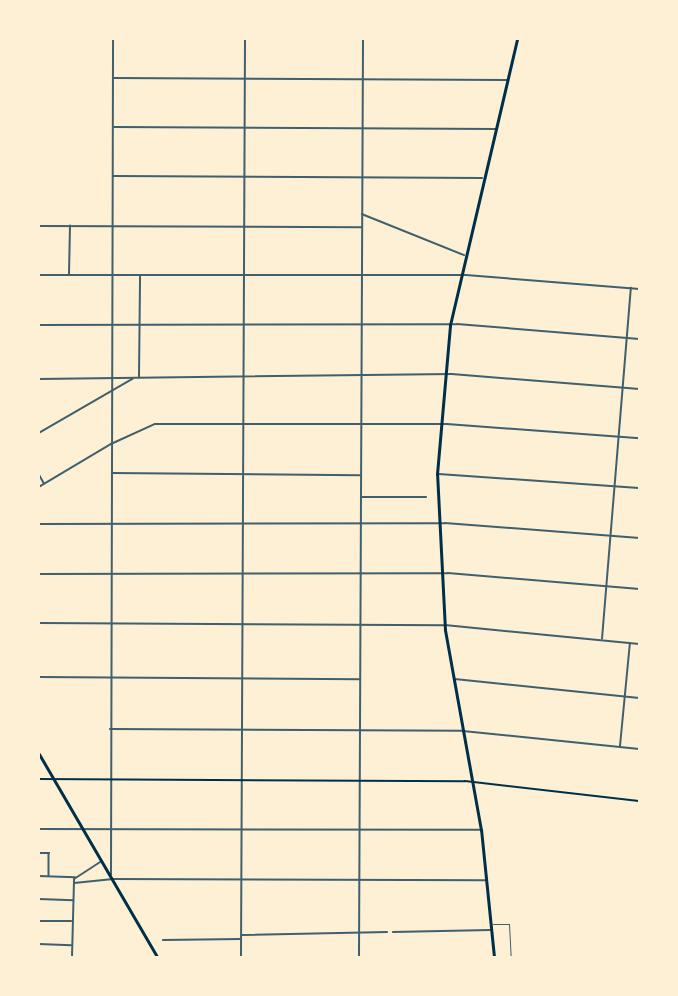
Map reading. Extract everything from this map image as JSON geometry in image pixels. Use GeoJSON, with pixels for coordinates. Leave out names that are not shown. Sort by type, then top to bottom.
{"type":"FeatureCollection","features":[{"type":"Feature","properties":{"kind":"main road"},"geometry":{"type":"LineString","coordinates":[[494,957],[482,830],[452,680],[445,625],[437,524],[437,474],[444,374],[459,276],[497,130],[517,39]]}},
{"type":"Feature","properties":{"kind":"main road"},"geometry":{"type":"LineString","coordinates":[[39,754],[157,957]]}},
{"type":"Feature","properties":{"kind":"main road"},"geometry":{"type":"LineString","coordinates":[[39,779],[360,780],[473,783],[639,801]]}},
{"type":"Feature","properties":{"kind":"street"},"geometry":{"type":"LineString","coordinates":[[111,879],[109,830],[113,39]]}},
{"type":"Feature","properties":{"kind":"street"},"geometry":{"type":"LineString","coordinates":[[241,957],[245,39]]}},
{"type":"Feature","properties":{"kind":"street"},"geometry":{"type":"LineString","coordinates":[[359,957],[363,39]]}},
{"type":"Feature","properties":{"kind":"street"},"geometry":{"type":"LineString","coordinates":[[113,78],[508,80]]}},
{"type":"Feature","properties":{"kind":"street"},"geometry":{"type":"LineString","coordinates":[[113,127],[497,130]]}},
{"type":"Feature","properties":{"kind":"street"},"geometry":{"type":"LineString","coordinates":[[112,177],[483,178]]}},
{"type":"Feature","properties":{"kind":"street"},"geometry":{"type":"LineString","coordinates":[[362,214],[464,255]]}},
{"type":"Feature","properties":{"kind":"street"},"geometry":{"type":"LineString","coordinates":[[39,226],[362,227]]}},
{"type":"Feature","properties":{"kind":"street"},"geometry":{"type":"LineString","coordinates":[[69,275],[70,226]]}},
{"type":"Feature","properties":{"kind":"street"},"geometry":{"type":"LineString","coordinates":[[39,275],[459,276],[639,289]]}},
{"type":"Feature","properties":{"kind":"street"},"geometry":{"type":"LineString","coordinates":[[139,378],[140,276]]}},
{"type":"Feature","properties":{"kind":"street"},"geometry":{"type":"LineString","coordinates":[[602,640],[631,288]]}},
{"type":"Feature","properties":{"kind":"street"},"geometry":{"type":"LineString","coordinates":[[39,325],[450,325],[639,339]]}},
{"type":"Feature","properties":{"kind":"street"},"geometry":{"type":"LineString","coordinates":[[39,379],[444,374],[639,389]]}},
{"type":"Feature","properties":{"kind":"street"},"geometry":{"type":"LineString","coordinates":[[39,433],[133,378]]}},
{"type":"Feature","properties":{"kind":"street"},"geometry":{"type":"LineString","coordinates":[[39,487],[146,425],[439,424],[639,438]]}},
{"type":"Feature","properties":{"kind":"street"},"geometry":{"type":"LineString","coordinates":[[111,473],[361,475]]}},
{"type":"Feature","properties":{"kind":"street"},"geometry":{"type":"LineString","coordinates":[[39,474],[45,484]]}},
{"type":"Feature","properties":{"kind":"street"},"geometry":{"type":"LineString","coordinates":[[437,474],[639,488]]}},
{"type":"Feature","properties":{"kind":"street"},"geometry":{"type":"LineString","coordinates":[[360,496],[426,497]]}},
{"type":"Feature","properties":{"kind":"street"},"geometry":{"type":"LineString","coordinates":[[39,524],[437,524],[639,538]]}},
{"type":"Feature","properties":{"kind":"street"},"geometry":{"type":"LineString","coordinates":[[39,574],[360,575],[440,573],[639,589]]}},
{"type":"Feature","properties":{"kind":"street"},"geometry":{"type":"LineString","coordinates":[[39,623],[445,625],[639,644]]}},
{"type":"Feature","properties":{"kind":"street"},"geometry":{"type":"LineString","coordinates":[[620,747],[630,643]]}},
{"type":"Feature","properties":{"kind":"street"},"geometry":{"type":"LineString","coordinates":[[39,677],[360,679]]}},
{"type":"Feature","properties":{"kind":"street"},"geometry":{"type":"LineString","coordinates":[[452,680],[639,698]]}},
{"type":"Feature","properties":{"kind":"street"},"geometry":{"type":"LineString","coordinates":[[110,729],[462,731],[639,748]]}},
{"type":"Feature","properties":{"kind":"street"},"geometry":{"type":"LineString","coordinates":[[39,829],[482,830]]}},
{"type":"Feature","properties":{"kind":"street"},"geometry":{"type":"LineString","coordinates":[[39,852],[49,853],[49,876]]}},
{"type":"Feature","properties":{"kind":"street"},"geometry":{"type":"LineString","coordinates":[[39,876],[75,877],[102,861]]}},
{"type":"Feature","properties":{"kind":"street"},"geometry":{"type":"LineString","coordinates":[[72,957],[75,877]]}},
{"type":"Feature","properties":{"kind":"street"},"geometry":{"type":"LineString","coordinates":[[74,883],[111,879],[486,880]]}},
{"type":"Feature","properties":{"kind":"street"},"geometry":{"type":"LineString","coordinates":[[39,899],[73,900]]}},
{"type":"Feature","properties":{"kind":"street"},"geometry":{"type":"LineString","coordinates":[[39,921],[72,921]]}},
{"type":"Feature","properties":{"kind":"street"},"geometry":{"type":"LineString","coordinates":[[393,932],[491,930]]}},
{"type":"Feature","properties":{"kind":"street"},"geometry":{"type":"LineString","coordinates":[[163,940],[387,932]]}},
{"type":"Feature","properties":{"kind":"street"},"geometry":{"type":"LineString","coordinates":[[39,944],[72,945]]}},
{"type":"Feature","properties":{"kind":"lane"},"geometry":{"type":"LineString","coordinates":[[39,275],[39,304]]}},
{"type":"Feature","properties":{"kind":"lane"},"geometry":{"type":"LineString","coordinates":[[491,924],[509,924],[511,957]]}}]}
